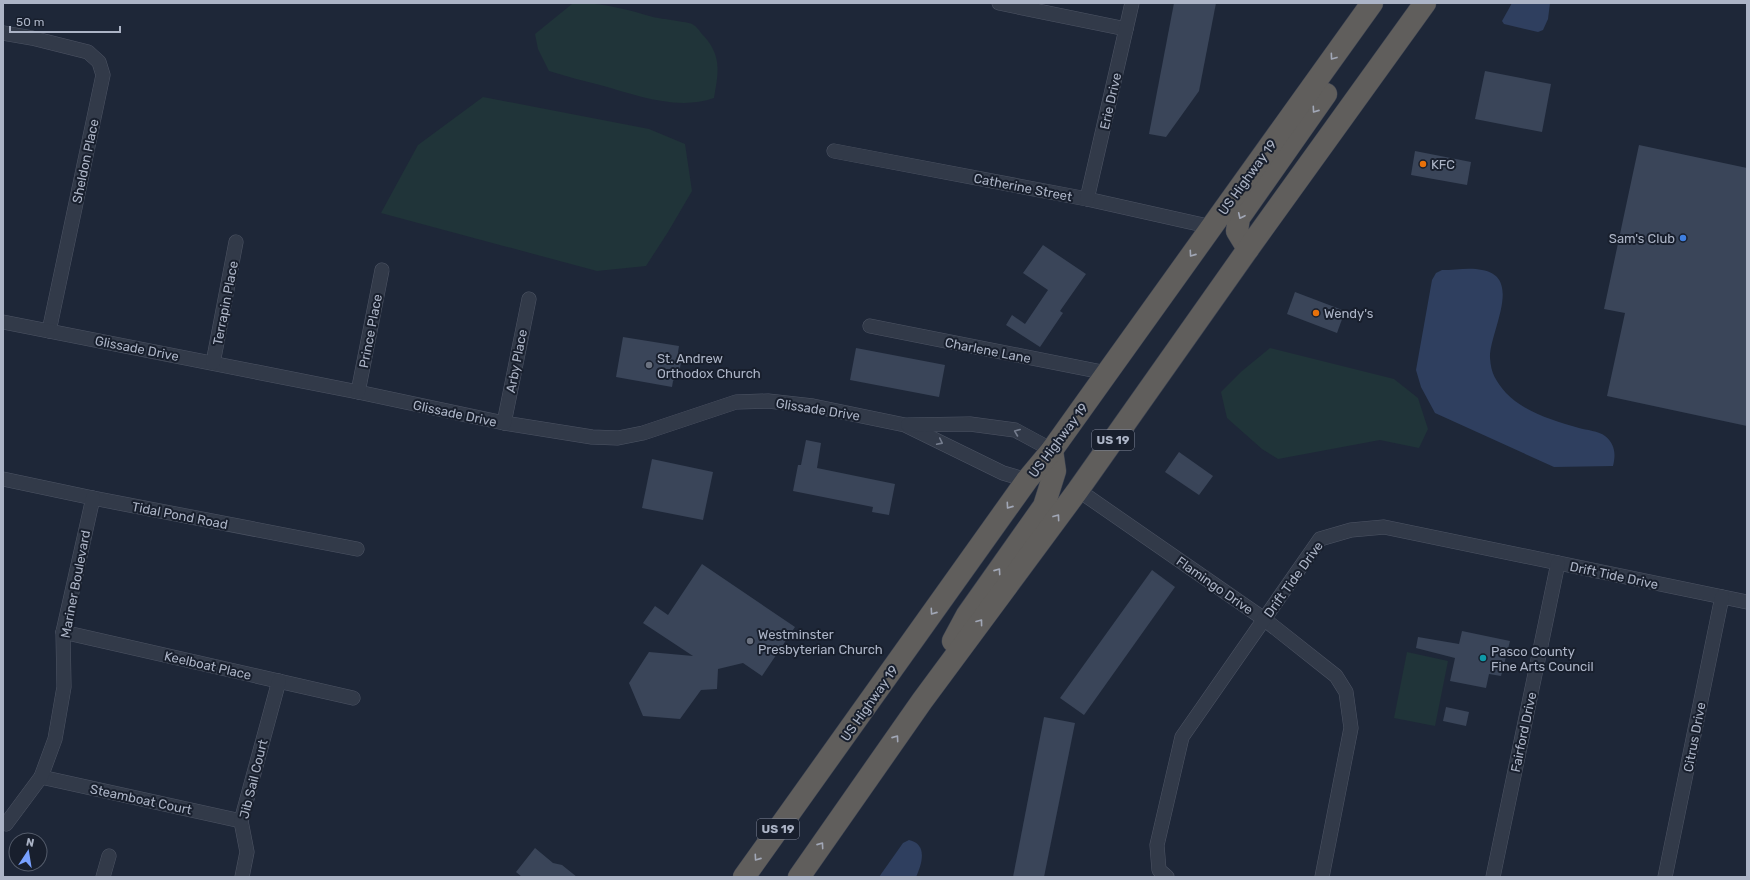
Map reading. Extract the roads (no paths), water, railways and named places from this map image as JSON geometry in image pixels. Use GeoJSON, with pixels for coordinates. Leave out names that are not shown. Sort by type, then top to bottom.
{"type":"FeatureCollection","features":[{"type":"Feature","properties":{"kind":"highway","name":"US Highway 19"},"geometry":{"type":"LineString","coordinates":[[744,877],[1027,480],[1052,450],[1374,3]]}},
{"type":"Feature","properties":{"kind":"highway"},"geometry":{"type":"LineString","coordinates":[[1248,249],[1237,231],[1239,218],[1348,62],[1374,3]]}},
{"type":"Feature","properties":{"kind":"highway","name":"US 19"},"geometry":{"type":"LineString","coordinates":[[799,877],[922,701],[1078,490],[1248,249],[1425,3]]}},
{"type":"Feature","properties":{"kind":"highway"},"geometry":{"type":"LineString","coordinates":[[922,701],[967,615],[1044,506],[1055,472],[1052,450]]}},
{"type":"Feature","properties":{"kind":"street"},"geometry":{"type":"LineString","coordinates":[[999,3],[1126,29]]}},
{"type":"Feature","properties":{"kind":"street","name":"Erie Drive"},"geometry":{"type":"LineString","coordinates":[[1087,199],[1132,3]]}},
{"type":"Feature","properties":{"kind":"street","name":"Sheldon Place"},"geometry":{"type":"LineString","coordinates":[[3,33],[32,38],[88,52],[99,62],[103,75],[49,331]]}},
{"type":"Feature","properties":{"kind":"street","name":"Catherine Street"},"geometry":{"type":"LineString","coordinates":[[834,151],[1087,199],[1212,227]]}},
{"type":"Feature","properties":{"kind":"street","name":"Terrapin Place"},"geometry":{"type":"LineString","coordinates":[[213,363],[236,242]]}},
{"type":"Feature","properties":{"kind":"street","name":"Prince Place"},"geometry":{"type":"LineString","coordinates":[[358,392],[382,270]]}},
{"type":"Feature","properties":{"kind":"street","name":"Arby Place"},"geometry":{"type":"LineString","coordinates":[[504,423],[529,299]]}},
{"type":"Feature","properties":{"kind":"street","name":"Glissade Drive"},"geometry":{"type":"LineString","coordinates":[[3,322],[358,392],[504,423],[592,437],[618,438],[644,434],[736,402],[768,401],[813,406],[905,425],[970,424],[1015,430],[1052,450]]}},
{"type":"Feature","properties":{"kind":"street","name":"Charlene Lane"},"geometry":{"type":"LineString","coordinates":[[870,326],[1107,373]]}},
{"type":"Feature","properties":{"kind":"street","name":"Glissade Drive"},"geometry":{"type":"LineString","coordinates":[[905,425],[1003,473],[1027,480]]}},
{"type":"Feature","properties":{"kind":"street","name":"Tidal Pond Road"},"geometry":{"type":"LineString","coordinates":[[3,479],[357,549]]}},
{"type":"Feature","properties":{"kind":"street","name":"Flamingo Drive"},"geometry":{"type":"LineString","coordinates":[[1078,490],[1264,619],[1336,676],[1346,692],[1351,728],[1322,877]]}},
{"type":"Feature","properties":{"kind":"street","name":"Mariner Boulevard"},"geometry":{"type":"LineString","coordinates":[[6,824],[41,777],[55,739],[64,688],[63,632],[93,498]]}},
{"type":"Feature","properties":{"kind":"street","name":"Drift Tide Drive"},"geometry":{"type":"LineString","coordinates":[[1167,877],[1159,870],[1157,845],[1182,737],[1320,539],[1351,530],[1384,527],[1747,602]]}},
{"type":"Feature","properties":{"kind":"street","name":"Fairford Drive"},"geometry":{"type":"LineString","coordinates":[[1493,877],[1558,563]]}},
{"type":"Feature","properties":{"kind":"street","name":"Citrus Drive"},"geometry":{"type":"LineString","coordinates":[[1666,877],[1722,597]]}},
{"type":"Feature","properties":{"kind":"street","name":"Keelboat Place"},"geometry":{"type":"LineString","coordinates":[[63,632],[354,698]]}},
{"type":"Feature","properties":{"kind":"street","name":"Jib Sail Court"},"geometry":{"type":"LineString","coordinates":[[242,877],[248,852],[241,821],[278,681]]}},
{"type":"Feature","properties":{"kind":"street","name":"Steamboat Court"},"geometry":{"type":"LineString","coordinates":[[41,777],[241,821]]}},
{"type":"Feature","properties":{"kind":"street"},"geometry":{"type":"LineString","coordinates":[[103,877],[108,856]]}},
{"type":"Feature","properties":{"kind":"water"},"geometry":{"type":"Polygon","coordinates":[[[1512,3],[1550,3],[1548,19],[1543,30],[1538,32],[1504,24],[1502,21],[1512,3]]]}},
{"type":"Feature","properties":{"kind":"water"},"geometry":{"type":"Polygon","coordinates":[[[1442,270],[1482,270],[1494,275],[1501,283],[1503,294],[1491,347],[1490,358],[1493,373],[1497,381],[1513,400],[1530,411],[1605,436],[1613,446],[1613,466],[1554,467],[1435,413],[1421,387],[1416,370],[1432,280],[1436,273],[1442,270]]]}},
{"type":"Feature","properties":{"kind":"water"},"geometry":{"type":"Polygon","coordinates":[[[909,840],[915,842],[919,846],[922,855],[916,877],[879,877],[903,843],[909,840]]]}},
{"type":"Feature","properties":{"kind":"place","name":"KFC"},"geometry":{"type":"Point","coordinates":[1423,164]}},
{"type":"Feature","properties":{"kind":"place","name":"Sam's Club"},"geometry":{"type":"Point","coordinates":[1683,238]}},
{"type":"Feature","properties":{"kind":"place","name":"Wendy's"},"geometry":{"type":"Point","coordinates":[1316,313]}},
{"type":"Feature","properties":{"kind":"place","name":"St. Andrew Orthodox Church"},"geometry":{"type":"Point","coordinates":[649,365]}},
{"type":"Feature","properties":{"kind":"place","name":"Westminster Presbyterian Church"},"geometry":{"type":"Point","coordinates":[750,641]}},
{"type":"Feature","properties":{"kind":"place","name":"Pasco County Fine Arts Council"},"geometry":{"type":"Point","coordinates":[1483,658]}}]}
